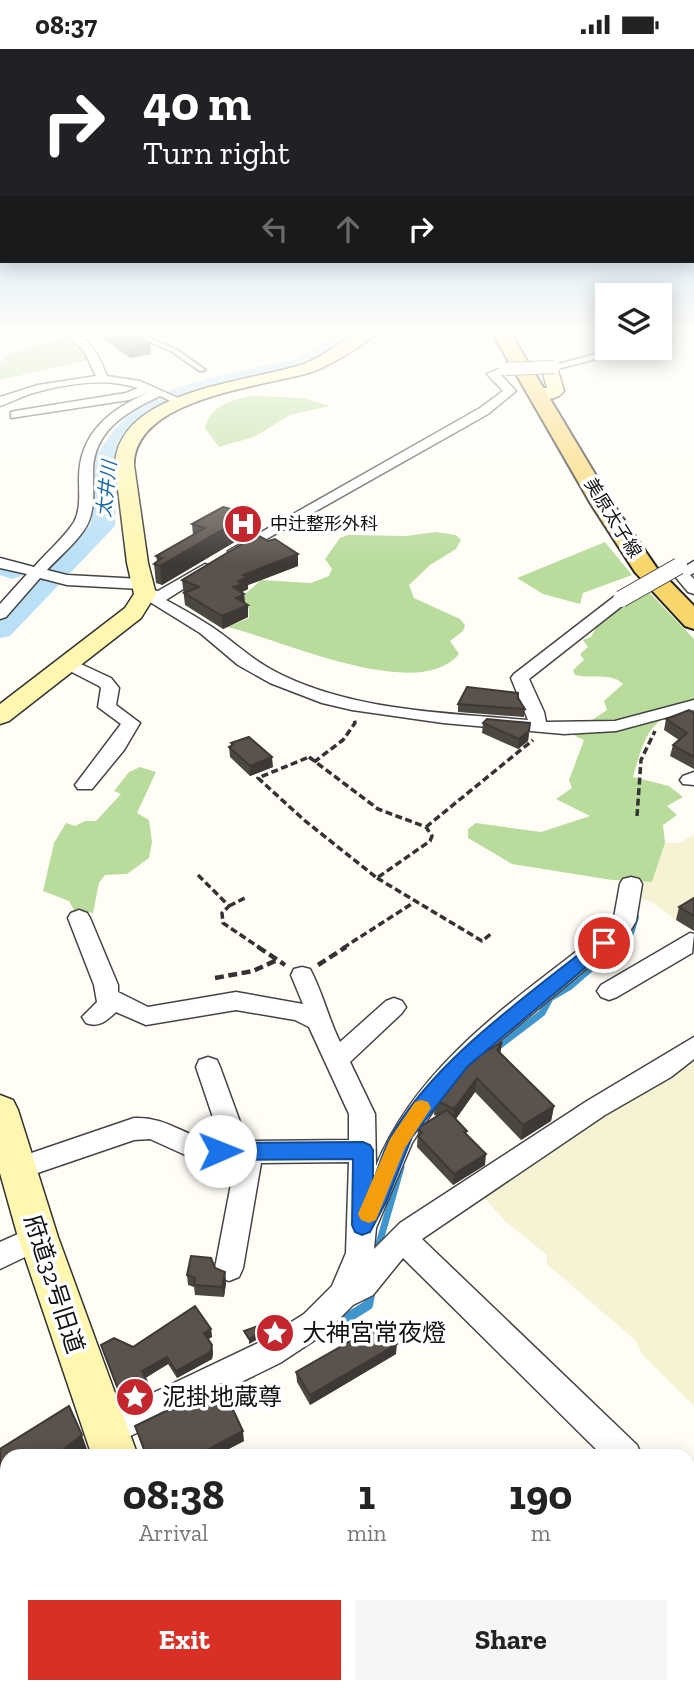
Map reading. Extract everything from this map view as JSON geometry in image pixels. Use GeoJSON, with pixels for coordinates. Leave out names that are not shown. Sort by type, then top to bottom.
{"type":"FeatureCollection","features":[{"type":"Feature","properties":{"kind":"main road","name":"美原太子線"},"geometry":{"type":"LineString","coordinates":[[548,411],[602,504],[648,572],[690,611]]}},
{"type":"Feature","properties":{"kind":"street"},"geometry":{"type":"LineString","coordinates":[[15,415],[40,411]]}},
{"type":"Feature","properties":{"kind":"street"},"geometry":{"type":"LineString","coordinates":[[0,614],[81,523],[87,509],[87,459],[90,444],[97,432],[123,411]]}},
{"type":"Feature","properties":{"kind":"street"},"geometry":{"type":"LineString","coordinates":[[0,716],[133,613],[143,589],[125,454],[141,427],[165,411]]}},
{"type":"Feature","properties":{"kind":"street"},"geometry":{"type":"LineString","coordinates":[[0,563],[67,580],[143,589],[161,596],[285,521],[484,411]]}},
{"type":"Feature","properties":{"kind":"street"},"geometry":{"type":"LineString","coordinates":[[689,564],[681,574],[694,589]]}},
{"type":"Feature","properties":{"kind":"street"},"geometry":{"type":"LineString","coordinates":[[537,726],[538,712],[522,691],[520,678],[621,599],[689,564]]}},
{"type":"Feature","properties":{"kind":"street"},"geometry":{"type":"LineString","coordinates":[[143,589],[206,630],[244,661],[276,679],[352,705],[443,719],[564,729],[616,726],[694,705]]}},
{"type":"Feature","properties":{"kind":"street"},"geometry":{"type":"LineString","coordinates":[[70,664],[105,682],[110,688],[107,707],[131,723],[117,746],[85,785]]}},
{"type":"Feature","properties":{"kind":"street"},"geometry":{"type":"LineString","coordinates":[[362,1225],[376,1202],[397,1145],[413,1118],[461,1061],[621,928],[625,921],[631,884]]}},
{"type":"Feature","properties":{"kind":"street"},"geometry":{"type":"LineString","coordinates":[[79,918],[106,985],[106,997],[146,1016],[236,1001],[300,1012],[318,1021]]}},
{"type":"Feature","properties":{"kind":"street"},"geometry":{"type":"LineString","coordinates":[[608,991],[684,947],[688,937]]}},
{"type":"Feature","properties":{"kind":"street"},"geometry":{"type":"LineString","coordinates":[[302,975],[313,997],[318,1021],[362,1114],[360,1253],[343,1295]]}},
{"type":"Feature","properties":{"kind":"street"},"geometry":{"type":"LineString","coordinates":[[94,1017],[114,1001]]}},
{"type":"Feature","properties":{"kind":"street"},"geometry":{"type":"LineString","coordinates":[[336,1060],[394,1007]]}},
{"type":"Feature","properties":{"kind":"street"},"geometry":{"type":"LineString","coordinates":[[110,1444],[269,1353],[314,1324],[343,1295],[363,1286],[384,1257],[403,1239],[572,1124],[662,1070],[694,1046]]}},
{"type":"Feature","properties":{"kind":"street"},"geometry":{"type":"LineString","coordinates":[[204,1074],[244,1151],[229,1268]]}},
{"type":"Feature","properties":{"kind":"street","name":"府道32号旧道"},"geometry":{"type":"LineString","coordinates":[[0,1110],[38,1237],[110,1444]]}},
{"type":"Feature","properties":{"kind":"street"},"geometry":{"type":"LineString","coordinates":[[17,1169],[134,1129],[152,1128],[203,1151],[363,1150]]}},
{"type":"Feature","properties":{"kind":"street"},"geometry":{"type":"LineString","coordinates":[[0,1256],[38,1237]]}},
{"type":"Feature","properties":{"kind":"street"},"geometry":{"type":"LineString","coordinates":[[403,1239],[619,1449]]}},
{"type":"Feature","properties":{"kind":"path"},"geometry":{"type":"LineString","coordinates":[[314,761],[343,740],[352,728],[355,723],[352,705]]}},
{"type":"Feature","properties":{"kind":"path"},"geometry":{"type":"LineString","coordinates":[[637,816],[638,776],[646,748],[649,738],[668,712]]}},
{"type":"Feature","properties":{"kind":"path"},"geometry":{"type":"LineString","coordinates":[[426,827],[525,747],[538,735],[537,726]]}},
{"type":"Feature","properties":{"kind":"path"},"geometry":{"type":"LineString","coordinates":[[376,878],[430,841],[432,837],[426,827],[378,809],[309,757],[258,778],[309,825],[376,878],[413,903],[482,941],[492,933]]}},
{"type":"Feature","properties":{"kind":"path"},"geometry":{"type":"LineString","coordinates":[[198,875],[229,906]]}},
{"type":"Feature","properties":{"kind":"path"},"geometry":{"type":"LineString","coordinates":[[247,897],[229,906],[222,913],[223,922],[302,975],[413,903]]}},
{"type":"Feature","properties":{"kind":"path"},"geometry":{"type":"LineString","coordinates":[[215,978],[253,971],[277,960]]}},
{"type":"Feature","properties":{"kind":"shaded area"},"geometry":{"type":"Polygon","coordinates":[[[694,834],[694,909],[676,920],[650,901],[642,900],[642,882],[652,882],[665,843],[680,843],[694,834]]]}},
{"type":"Feature","properties":{"kind":"shaded area"},"geometry":{"type":"Polygon","coordinates":[[[694,1055],[694,1406],[641,1353],[636,1341],[547,1264],[547,1255],[505,1221],[480,1193],[694,1055]]]}},
{"type":"Feature","properties":{"kind":"green space"},"geometry":{"type":"Polygon","coordinates":[[[215,411],[309,411],[290,415],[254,437],[219,447],[205,428],[215,411]]]}},
{"type":"Feature","properties":{"kind":"green space"},"geometry":{"type":"Polygon","coordinates":[[[436,532],[456,535],[461,540],[456,549],[430,565],[409,585],[414,598],[460,619],[465,625],[463,631],[450,641],[459,654],[439,668],[413,673],[382,671],[348,664],[227,627],[249,618],[249,609],[242,602],[245,594],[261,580],[311,583],[329,576],[332,569],[325,559],[340,538],[348,535],[406,536],[436,532]]]}},
{"type":"Feature","properties":{"kind":"green space"},"geometry":{"type":"Polygon","coordinates":[[[605,542],[632,575],[583,593],[580,604],[543,594],[517,578],[605,542]]]}},
{"type":"Feature","properties":{"kind":"green space"},"geometry":{"type":"Polygon","coordinates":[[[647,590],[694,639],[694,700],[667,715],[652,729],[642,748],[633,777],[669,786],[683,797],[667,806],[677,815],[663,825],[665,843],[652,882],[612,880],[512,864],[468,838],[468,829],[476,823],[541,832],[590,816],[556,799],[572,788],[569,780],[584,740],[575,736],[577,730],[607,710],[604,701],[623,684],[613,678],[575,675],[573,670],[584,660],[580,654],[588,647],[583,640],[591,637],[608,616],[647,590]]]}},
{"type":"Feature","properties":{"kind":"green space"},"geometry":{"type":"Polygon","coordinates":[[[140,767],[156,772],[137,813],[149,820],[152,842],[149,858],[127,874],[105,875],[99,883],[93,913],[74,910],[69,901],[43,891],[54,843],[66,823],[75,826],[85,821],[96,821],[121,794],[114,791],[129,772],[140,767]]]}},
{"type":"Feature","properties":{"kind":"building"},"geometry":{"type":"Polygon","coordinates":[[[223,507],[242,512],[238,516],[242,518],[160,566],[154,564],[162,558],[156,556],[205,528],[192,524],[223,507]]]}},
{"type":"Feature","properties":{"kind":"building"},"geometry":{"type":"Polygon","coordinates":[[[257,535],[268,541],[275,539],[298,554],[243,575],[248,577],[238,581],[242,584],[233,587],[244,594],[236,598],[248,605],[222,616],[184,593],[199,587],[182,580],[257,535]]]}},
{"type":"Feature","properties":{"kind":"building"},"geometry":{"type":"Polygon","coordinates":[[[467,687],[518,693],[525,709],[458,704],[467,687]]]}},
{"type":"Feature","properties":{"kind":"building"},"geometry":{"type":"Polygon","coordinates":[[[689,710],[694,713],[694,757],[673,745],[687,733],[666,719],[689,710]]]}},
{"type":"Feature","properties":{"kind":"building"},"geometry":{"type":"Polygon","coordinates":[[[487,719],[530,723],[529,731],[519,739],[483,723],[487,719]]]}},
{"type":"Feature","properties":{"kind":"building"},"geometry":{"type":"Polygon","coordinates":[[[249,737],[272,757],[250,766],[229,747],[233,745],[231,743],[249,737]]]}},
{"type":"Feature","properties":{"kind":"building"},"geometry":{"type":"Polygon","coordinates":[[[694,898],[694,916],[679,907],[694,898]]]}},
{"type":"Feature","properties":{"kind":"building"},"geometry":{"type":"Polygon","coordinates":[[[502,1042],[497,1050],[554,1106],[523,1125],[477,1078],[454,1109],[435,1100],[469,1061],[502,1042]]]}},
{"type":"Feature","properties":{"kind":"building"},"geometry":{"type":"Polygon","coordinates":[[[447,1110],[486,1154],[454,1174],[418,1136],[422,1133],[418,1128],[447,1110]]]}},
{"type":"Feature","properties":{"kind":"building"},"geometry":{"type":"Polygon","coordinates":[[[191,1256],[211,1258],[215,1268],[225,1272],[222,1287],[194,1285],[195,1278],[187,1275],[191,1256]]]}},
{"type":"Feature","properties":{"kind":"building"},"geometry":{"type":"Polygon","coordinates":[[[195,1306],[211,1329],[204,1333],[212,1345],[210,1352],[176,1371],[167,1357],[142,1371],[148,1384],[121,1397],[101,1345],[114,1338],[133,1347],[195,1306]]]}},
{"type":"Feature","properties":{"kind":"building"},"geometry":{"type":"Polygon","coordinates":[[[382,1323],[397,1344],[310,1395],[296,1372],[382,1323]]]}},
{"type":"Feature","properties":{"kind":"building"},"geometry":{"type":"Polygon","coordinates":[[[258,1326],[268,1328],[249,1339],[244,1331],[258,1326]]]}},
{"type":"Feature","properties":{"kind":"building"},"geometry":{"type":"Polygon","coordinates":[[[221,1384],[243,1431],[209,1449],[144,1449],[135,1426],[221,1384]]]}},
{"type":"Feature","properties":{"kind":"building"},"geometry":{"type":"Polygon","coordinates":[[[69,1406],[82,1435],[64,1449],[0,1449],[69,1406]]]}},
{"type":"Feature","properties":{"kind":"waterway","name":"太井川"},"geometry":{"type":"LineString","coordinates":[[0,630],[103,526],[107,456],[120,435],[144,411]]}},
{"type":"Feature","properties":{"kind":"waterway"},"geometry":{"type":"LineString","coordinates":[[0,567],[12,571]]}},
{"type":"Feature","properties":{"kind":"waterway"},"geometry":{"type":"LineString","coordinates":[[613,948],[631,933],[636,917]]}},
{"type":"Feature","properties":{"kind":"waterway"},"geometry":{"type":"LineString","coordinates":[[496,1048],[542,1013],[550,998],[569,987],[615,947]]}},
{"type":"Feature","properties":{"kind":"waterway"},"geometry":{"type":"LineString","coordinates":[[377,1251],[401,1167]]}},
{"type":"Feature","properties":{"kind":"waterway"},"geometry":{"type":"LineString","coordinates":[[320,1335],[368,1305],[371,1289]]}},
{"type":"Feature","properties":{"kind":"slow traffic"},"geometry":{"type":"LineString","coordinates":[[369,1214],[397,1145],[421,1108]]}},
{"type":"Feature","properties":{"kind":"place","name":"中辻整形外科"},"geometry":{"type":"Point","coordinates":[243,524]}},
{"type":"Feature","properties":{"kind":"place","name":"大神宮常夜燈"},"geometry":{"type":"Point","coordinates":[275,1333]}},
{"type":"Feature","properties":{"kind":"place","name":"泥掛地蔵尊"},"geometry":{"type":"Point","coordinates":[135,1397]}},
{"type":"Feature","properties":{"kind":"route"},"geometry":{"type":"LineString","coordinates":[[220,1151],[363,1150],[362,1225],[376,1202],[397,1145],[405,1131],[461,1061],[604,943]]}}]}
